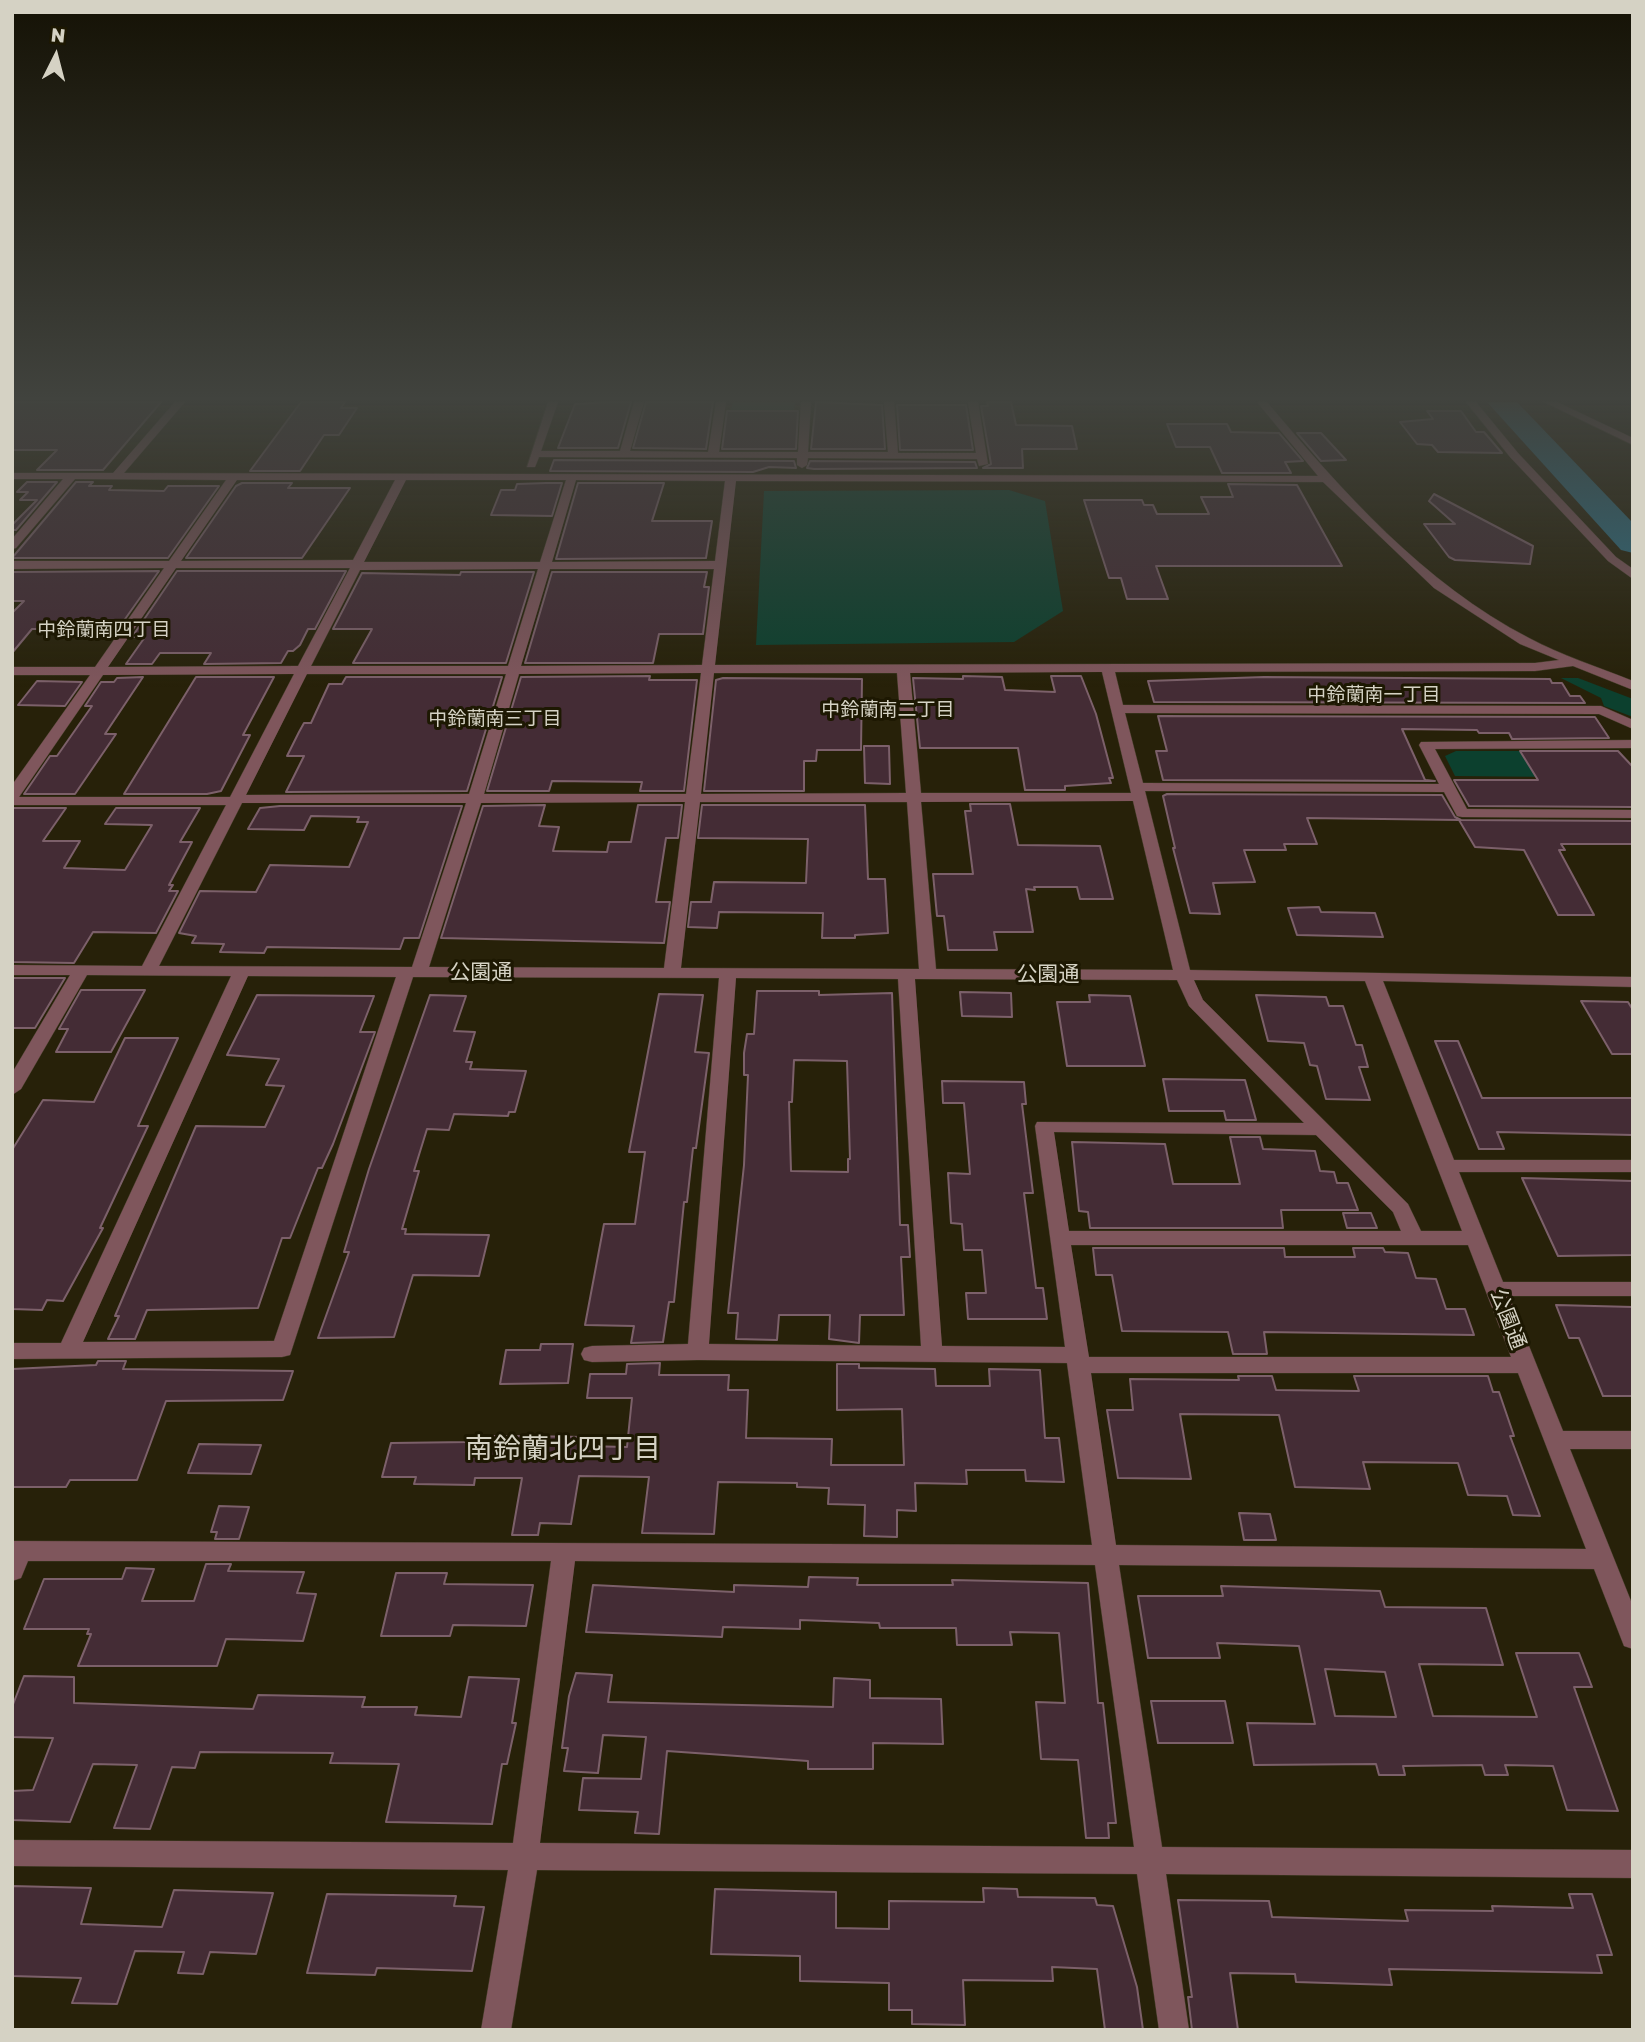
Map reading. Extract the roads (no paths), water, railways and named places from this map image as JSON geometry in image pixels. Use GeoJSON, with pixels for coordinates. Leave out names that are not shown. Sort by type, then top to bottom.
{"type":"FeatureCollection","features":[{"type":"Feature","properties":{"kind":"street"},"geometry":{"type":"LineString","coordinates":[[12,546],[54,497]]}},
{"type":"Feature","properties":{"kind":"street"},"geometry":{"type":"LineString","coordinates":[[12,799],[97,670],[219,497]]}},
{"type":"Feature","properties":{"kind":"street"},"geometry":{"type":"LineString","coordinates":[[148,971],[392,497]]}},
{"type":"Feature","properties":{"kind":"street"},"geometry":{"type":"LineString","coordinates":[[12,1351],[282,1349],[475,798],[566,497]]}},
{"type":"Feature","properties":{"kind":"street"},"geometry":{"type":"LineString","coordinates":[[672,973],[729,497]]}},
{"type":"Feature","properties":{"kind":"street"},"geometry":{"type":"LineString","coordinates":[[1345,497],[1438,585],[1524,641],[1633,686]]}},
{"type":"Feature","properties":{"kind":"street"},"geometry":{"type":"LineString","coordinates":[[1554,497],[1612,559],[1633,575]]}},
{"type":"Feature","properties":{"kind":"street"},"geometry":{"type":"LineString","coordinates":[[12,565],[721,565]]}},
{"type":"Feature","properties":{"kind":"street"},"geometry":{"type":"LineString","coordinates":[[12,671],[1535,667],[1575,662]]}},
{"type":"Feature","properties":{"kind":"street"},"geometry":{"type":"LineString","coordinates":[[1107,667],[1182,975],[1195,1002],[1401,1209],[1414,1238]]}},
{"type":"Feature","properties":{"kind":"street"},"geometry":{"type":"LineString","coordinates":[[903,668],[915,799],[917,867],[928,974]]}},
{"type":"Feature","properties":{"kind":"street"},"geometry":{"type":"LineString","coordinates":[[1117,709],[1601,710],[1633,725]]}},
{"type":"Feature","properties":{"kind":"street"},"geometry":{"type":"LineString","coordinates":[[1633,744],[1426,745],[1462,813],[1633,814]]}},
{"type":"Feature","properties":{"kind":"street"},"geometry":{"type":"LineString","coordinates":[[12,799],[915,799],[1138,792],[1447,788]]}},
{"type":"Feature","properties":{"kind":"street","name":"公園通"},"geometry":{"type":"LineString","coordinates":[[12,971],[1372,976],[1633,1637]]}},
{"type":"Feature","properties":{"kind":"street"},"geometry":{"type":"LineString","coordinates":[[12,1089],[81,971]]}},
{"type":"Feature","properties":{"kind":"street"},"geometry":{"type":"LineString","coordinates":[[68,1350],[242,971]]}},
{"type":"Feature","properties":{"kind":"street"},"geometry":{"type":"LineString","coordinates":[[698,1352],[728,973]]}},
{"type":"Feature","properties":{"kind":"street"},"geometry":{"type":"LineString","coordinates":[[906,974],[932,1353]]}},
{"type":"Feature","properties":{"kind":"street"},"geometry":{"type":"LineString","coordinates":[[1372,976],[1633,982]]}},
{"type":"Feature","properties":{"kind":"street"},"geometry":{"type":"LineString","coordinates":[[1174,2030],[1152,1863],[1105,1558],[1080,1360],[1044,1126],[1321,1129]]}},
{"type":"Feature","properties":{"kind":"street"},"geometry":{"type":"LineString","coordinates":[[1447,1166],[1633,1166]]}},
{"type":"Feature","properties":{"kind":"street"},"geometry":{"type":"LineString","coordinates":[[1061,1238],[1475,1238]]}},
{"type":"Feature","properties":{"kind":"street"},"geometry":{"type":"LineString","coordinates":[[1496,1289],[1633,1289]]}},
{"type":"Feature","properties":{"kind":"street"},"geometry":{"type":"LineString","coordinates":[[592,1354],[932,1353],[1080,1360],[1526,1365]]}},
{"type":"Feature","properties":{"kind":"street"},"geometry":{"type":"LineString","coordinates":[[1555,1440],[1633,1440]]}},
{"type":"Feature","properties":{"kind":"street"},"geometry":{"type":"LineString","coordinates":[[496,2030],[525,1856],[564,1551]]}},
{"type":"Feature","properties":{"kind":"street"},"geometry":{"type":"LineString","coordinates":[[15,1558],[564,1551],[1105,1558],[1602,1559]]}},
{"type":"Feature","properties":{"kind":"street"},"geometry":{"type":"LineString","coordinates":[[12,1853],[1152,1863],[1633,1864]]}},
{"type":"Feature","properties":{"kind":"waterway"},"geometry":{"type":"LineString","coordinates":[[1590,497],[1633,543]]}},
{"type":"Feature","properties":{"kind":"district","name":"中鈴蘭南四丁目"},"geometry":{"type":"Point","coordinates":[104,630]}},
{"type":"Feature","properties":{"kind":"district","name":"中鈴蘭南一丁目"},"geometry":{"type":"Point","coordinates":[1374,695]}},
{"type":"Feature","properties":{"kind":"district","name":"中鈴蘭南二丁目"},"geometry":{"type":"Point","coordinates":[888,710]}},
{"type":"Feature","properties":{"kind":"district","name":"中鈴蘭南三丁目"},"geometry":{"type":"Point","coordinates":[495,719]}},
{"type":"Feature","properties":{"kind":"district","name":"南鈴蘭北四丁目"},"geometry":{"type":"Point","coordinates":[563,1449]}}]}
